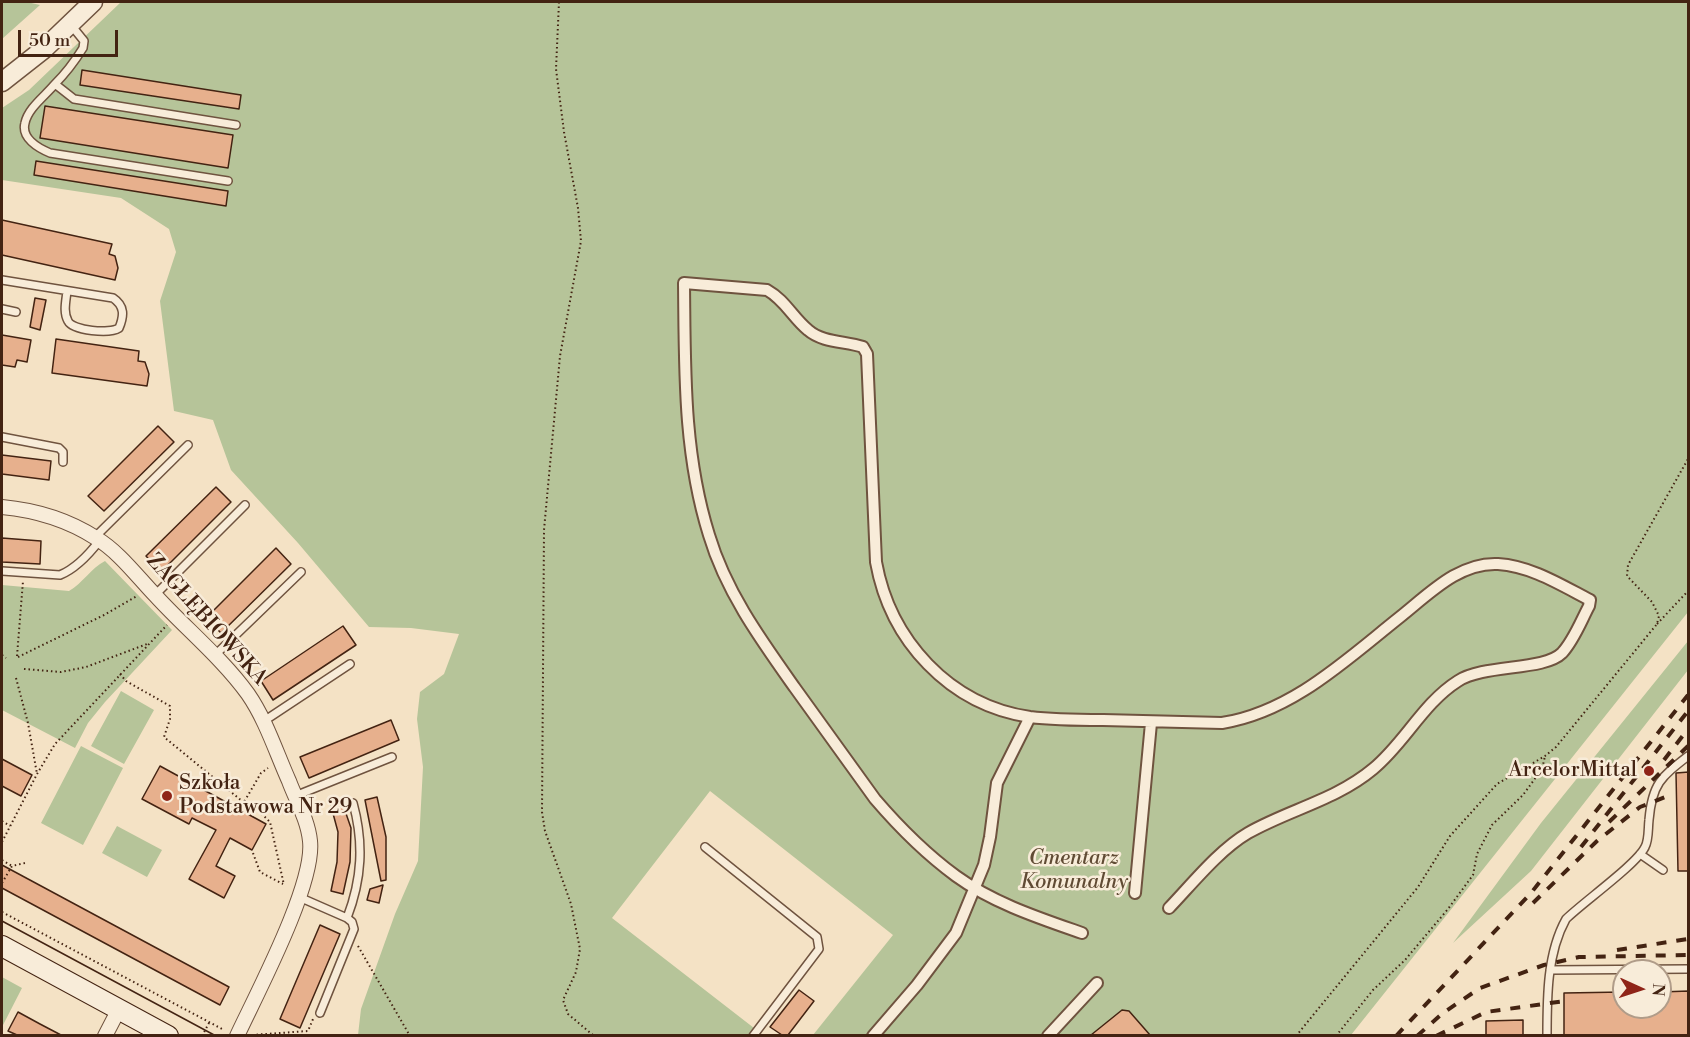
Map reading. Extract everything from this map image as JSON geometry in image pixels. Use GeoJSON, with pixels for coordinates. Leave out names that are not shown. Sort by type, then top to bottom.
{"type":"FeatureCollection","features":[{"type":"Feature","properties":{"kind":"main road"},"geometry":{"type":"LineString","coordinates":[[2,946],[168,1035]]}},
{"type":"Feature","properties":{"kind":"street"},"geometry":{"type":"LineString","coordinates":[[2,82],[44,49],[70,24],[86,4]]}},
{"type":"Feature","properties":{"kind":"street"},"geometry":{"type":"LineString","coordinates":[[1082,933],[1006,904],[976,888],[956,876],[895,822],[875,799],[754,631],[736,600],[709,535],[690,448],[686,412],[684,283],[767,290],[775,295],[808,330],[818,336],[830,341],[863,347],[867,354],[876,562],[888,607],[901,632],[917,654],[950,684],[985,703],[1030,717],[1222,723],[1268,710],[1298,694],[1452,576],[1477,565],[1495,564],[1526,569],[1590,600],[1571,640],[1560,654],[1550,660],[1532,664],[1477,672],[1457,681],[1420,716],[1374,769],[1338,792],[1246,834],[1227,849],[1169,908]]}},
{"type":"Feature","properties":{"kind":"street","name":"ZAGŁĘBIOWSKA"},"geometry":{"type":"LineString","coordinates":[[2,507],[35,512],[75,526],[97,538],[132,569],[148,594],[214,656],[248,695],[264,722],[295,796],[310,841],[309,864],[295,892],[268,972],[233,1034]]}},
{"type":"Feature","properties":{"kind":"street"},"geometry":{"type":"LineString","coordinates":[[873,1035],[941,956],[956,933],[984,865],[997,783],[1030,717]]}},
{"type":"Feature","properties":{"kind":"street"},"geometry":{"type":"LineString","coordinates":[[1135,893],[1151,723]]}},
{"type":"Feature","properties":{"kind":"street"},"geometry":{"type":"LineString","coordinates":[[1048,1035],[1097,983]]}},
{"type":"Feature","properties":{"kind":"street"},"geometry":{"type":"LineString","coordinates":[[105,1035],[119,1009]]}},
{"type":"Feature","properties":{"kind":"lane"},"geometry":{"type":"LineString","coordinates":[[70,24],[84,41],[83,48],[37,103],[25,123],[25,134],[38,148],[50,153],[228,181]]}},
{"type":"Feature","properties":{"kind":"lane"},"geometry":{"type":"LineString","coordinates":[[55,84],[74,99],[237,125]]}},
{"type":"Feature","properties":{"kind":"lane"},"geometry":{"type":"LineString","coordinates":[[2,280],[113,298],[120,303],[123,310],[119,328],[108,332],[70,324],[65,309],[67,291]]}},
{"type":"Feature","properties":{"kind":"lane"},"geometry":{"type":"LineString","coordinates":[[2,309],[16,312]]}},
{"type":"Feature","properties":{"kind":"lane"},"geometry":{"type":"LineString","coordinates":[[2,437],[59,448],[63,452],[63,462]]}},
{"type":"Feature","properties":{"kind":"lane"},"geometry":{"type":"LineString","coordinates":[[2,571],[60,574],[66,572],[94,548],[97,538],[188,445]]}},
{"type":"Feature","properties":{"kind":"lane"},"geometry":{"type":"LineString","coordinates":[[148,594],[244,505]]}},
{"type":"Feature","properties":{"kind":"lane"},"geometry":{"type":"LineString","coordinates":[[214,656],[301,572]]}},
{"type":"Feature","properties":{"kind":"lane"},"geometry":{"type":"LineString","coordinates":[[264,722],[350,664]]}},
{"type":"Feature","properties":{"kind":"lane"},"geometry":{"type":"LineString","coordinates":[[1547,1035],[1547,1003],[1551,970],[1556,941],[1566,919],[1640,854],[1645,847],[1650,801],[1655,786],[1671,769],[1689,756]]}},
{"type":"Feature","properties":{"kind":"lane"},"geometry":{"type":"LineString","coordinates":[[295,796],[392,757]]}},
{"type":"Feature","properties":{"kind":"lane"},"geometry":{"type":"LineString","coordinates":[[347,918],[354,900],[361,864],[360,827],[353,803]]}},
{"type":"Feature","properties":{"kind":"lane"},"geometry":{"type":"LineString","coordinates":[[705,847],[817,937],[819,949],[753,1035]]}},
{"type":"Feature","properties":{"kind":"lane"},"geometry":{"type":"LineString","coordinates":[[1640,854],[1663,870]]}},
{"type":"Feature","properties":{"kind":"lane"},"geometry":{"type":"LineString","coordinates":[[295,892],[347,918],[352,922],[354,929],[318,1012]]}},
{"type":"Feature","properties":{"kind":"lane"},"geometry":{"type":"LineString","coordinates":[[1551,970],[1689,969]]}},
{"type":"Feature","properties":{"kind":"path"},"geometry":{"type":"LineString","coordinates":[[559,2],[556,69],[581,241],[560,356],[544,530],[542,812],[545,831],[571,904],[580,949],[576,972],[563,1000],[568,1014],[594,1035]]}},
{"type":"Feature","properties":{"kind":"path"},"geometry":{"type":"LineString","coordinates":[[1657,624],[1659,616],[1652,602],[1628,576],[1628,565],[1689,459]]}},
{"type":"Feature","properties":{"kind":"path"},"geometry":{"type":"LineString","coordinates":[[23,572],[18,656],[148,594]]}},
{"type":"Feature","properties":{"kind":"path"},"geometry":{"type":"LineString","coordinates":[[1296,1035],[1418,886],[1450,836],[1497,784],[1556,747],[1657,624],[1689,591]]}},
{"type":"Feature","properties":{"kind":"path"},"geometry":{"type":"LineString","coordinates":[[2,842],[37,774],[63,735],[171,621]]}},
{"type":"Feature","properties":{"kind":"path"},"geometry":{"type":"LineString","coordinates":[[24,669],[61,672],[86,667],[150,643]]}},
{"type":"Feature","properties":{"kind":"path"},"geometry":{"type":"LineString","coordinates":[[2,655],[6,658]]}},
{"type":"Feature","properties":{"kind":"path"},"geometry":{"type":"LineString","coordinates":[[120,674],[126,681],[170,706],[170,718],[164,737],[244,802],[258,810],[270,822],[284,885]]}},
{"type":"Feature","properties":{"kind":"path"},"geometry":{"type":"LineString","coordinates":[[16,678],[28,723],[37,774]]}},
{"type":"Feature","properties":{"kind":"path"},"geometry":{"type":"LineString","coordinates":[[1336,1035],[1373,990],[1405,960],[1454,901],[1473,875],[1477,854],[1492,825],[1523,795],[1542,769],[1545,756]]}},
{"type":"Feature","properties":{"kind":"path"},"geometry":{"type":"LineString","coordinates":[[240,809],[261,773],[273,764]]}},
{"type":"Feature","properties":{"kind":"path"},"geometry":{"type":"LineString","coordinates":[[2,821],[10,826]]}},
{"type":"Feature","properties":{"kind":"path"},"geometry":{"type":"LineString","coordinates":[[253,853],[260,872],[295,892]]}},
{"type":"Feature","properties":{"kind":"path"},"geometry":{"type":"LineString","coordinates":[[2,860],[12,866],[25,863]]}},
{"type":"Feature","properties":{"kind":"path"},"geometry":{"type":"LineString","coordinates":[[2,883],[12,866]]}},
{"type":"Feature","properties":{"kind":"path"},"geometry":{"type":"LineString","coordinates":[[2,912],[233,1034]]}},
{"type":"Feature","properties":{"kind":"path"},"geometry":{"type":"LineString","coordinates":[[352,937],[410,1035]]}},
{"type":"Feature","properties":{"kind":"path"},"geometry":{"type":"LineString","coordinates":[[247,1035],[308,1031],[318,1012]]}},
{"type":"Feature","properties":{"kind":"path"},"geometry":{"type":"LineString","coordinates":[[202,1035],[209,1023]]}},
{"type":"Feature","properties":{"kind":"green space"},"geometry":{"type":"Polygon","coordinates":[[[2,2],[27,2],[40,5],[2,39],[2,2]]]}},
{"type":"Feature","properties":{"kind":"green space","name":"Cmentarz Komunalny"},"geometry":{"type":"Polygon","coordinates":[[[121,2],[1688,2],[1688,612],[1351,1035],[813,1035],[893,935],[710,791],[612,918],[763,1035],[358,1035],[361,1009],[395,914],[418,861],[423,767],[417,719],[420,692],[444,674],[459,634],[411,628],[369,627],[298,543],[231,470],[213,420],[174,411],[160,301],[176,252],[169,229],[121,198],[2,180],[2,108],[29,90],[121,2]]]}},
{"type":"Feature","properties":{"kind":"green space"},"geometry":{"type":"Polygon","coordinates":[[[105,561],[172,630],[105,702],[88,723],[75,748],[2,710],[2,585],[69,591],[105,561]]]}},
{"type":"Feature","properties":{"kind":"green space"},"geometry":{"type":"Polygon","coordinates":[[[1688,641],[1688,670],[1531,871],[1453,943],[1541,823],[1688,641]]]}},
{"type":"Feature","properties":{"kind":"green space"},"geometry":{"type":"Polygon","coordinates":[[[121,691],[154,710],[124,764],[91,746],[121,691]]]}},
{"type":"Feature","properties":{"kind":"green space"},"geometry":{"type":"Polygon","coordinates":[[[81,746],[123,768],[83,845],[41,823],[81,746]]]}},
{"type":"Feature","properties":{"kind":"green space"},"geometry":{"type":"Polygon","coordinates":[[[117,826],[162,850],[147,877],[102,853],[117,826]]]}},
{"type":"Feature","properties":{"kind":"green space"},"geometry":{"type":"Polygon","coordinates":[[[2,977],[22,988],[2,1027],[2,977]]]}},
{"type":"Feature","properties":{"kind":"building"},"geometry":{"type":"Polygon","coordinates":[[[82,70],[241,95],[239,109],[80,85],[82,70]]]}},
{"type":"Feature","properties":{"kind":"building"},"geometry":{"type":"Polygon","coordinates":[[[45,106],[233,135],[228,168],[40,138],[45,106]]]}},
{"type":"Feature","properties":{"kind":"building"},"geometry":{"type":"Polygon","coordinates":[[[36,161],[228,191],[226,206],[34,175],[36,161]]]}},
{"type":"Feature","properties":{"kind":"building"},"geometry":{"type":"Polygon","coordinates":[[[2,220],[112,244],[109,254],[115,256],[118,268],[115,280],[2,255],[2,220]]]}},
{"type":"Feature","properties":{"kind":"building"},"geometry":{"type":"Polygon","coordinates":[[[35,298],[46,300],[40,330],[30,327],[35,298]]]}},
{"type":"Feature","properties":{"kind":"building"},"geometry":{"type":"Polygon","coordinates":[[[2,335],[31,340],[27,362],[17,360],[15,367],[2,365],[2,335]]]}},
{"type":"Feature","properties":{"kind":"building"},"geometry":{"type":"Polygon","coordinates":[[[56,339],[139,351],[138,361],[145,362],[149,374],[147,386],[52,373],[56,339]]]}},
{"type":"Feature","properties":{"kind":"building"},"geometry":{"type":"Polygon","coordinates":[[[158,426],[174,442],[104,511],[88,496],[158,426]]]}},
{"type":"Feature","properties":{"kind":"building"},"geometry":{"type":"Polygon","coordinates":[[[2,455],[51,461],[49,480],[2,474],[2,455]]]}},
{"type":"Feature","properties":{"kind":"building"},"geometry":{"type":"Polygon","coordinates":[[[216,487],[231,502],[161,572],[146,556],[216,487]]]}},
{"type":"Feature","properties":{"kind":"building"},"geometry":{"type":"Polygon","coordinates":[[[2,538],[41,541],[40,564],[2,562],[2,538]]]}},
{"type":"Feature","properties":{"kind":"building"},"geometry":{"type":"Polygon","coordinates":[[[276,548],[291,564],[221,633],[206,618],[276,548]]]}},
{"type":"Feature","properties":{"kind":"building"},"geometry":{"type":"Polygon","coordinates":[[[343,626],[356,645],[273,700],[261,681],[343,626]]]}},
{"type":"Feature","properties":{"kind":"building"},"geometry":{"type":"Polygon","coordinates":[[[391,720],[399,740],[309,778],[300,757],[391,720]]]}},
{"type":"Feature","properties":{"kind":"building"},"geometry":{"type":"Polygon","coordinates":[[[2,759],[32,775],[21,796],[2,786],[2,759]]]}},
{"type":"Feature","properties":{"kind":"building"},"geometry":{"type":"Polygon","coordinates":[[[160,766],[266,824],[252,850],[230,838],[216,866],[235,876],[224,898],[189,879],[216,830],[192,818],[189,824],[142,799],[160,766]]]}},
{"type":"Feature","properties":{"kind":"building"},"geometry":{"type":"Polygon","coordinates":[[[1689,772],[1689,871],[1678,871],[1676,773],[1689,772]]]}},
{"type":"Feature","properties":{"kind":"building"},"geometry":{"type":"Polygon","coordinates":[[[377,797],[386,837],[386,880],[381,881],[365,800],[377,797]]]}},
{"type":"Feature","properties":{"kind":"building"},"geometry":{"type":"Polygon","coordinates":[[[342,802],[351,828],[350,862],[343,894],[331,891],[337,862],[338,832],[331,806],[342,802]]]}},
{"type":"Feature","properties":{"kind":"building"},"geometry":{"type":"Polygon","coordinates":[[[2,865],[229,987],[220,1005],[2,888],[2,865]]]}},
{"type":"Feature","properties":{"kind":"building"},"geometry":{"type":"Polygon","coordinates":[[[383,885],[379,903],[367,900],[370,889],[383,885]]]}},
{"type":"Feature","properties":{"kind":"building"},"geometry":{"type":"Polygon","coordinates":[[[320,925],[340,934],[300,1028],[280,1019],[320,925]]]}},
{"type":"Feature","properties":{"kind":"building"},"geometry":{"type":"Polygon","coordinates":[[[799,990],[814,1001],[788,1035],[782,1035],[770,1027],[799,990]]]}},
{"type":"Feature","properties":{"kind":"building"},"geometry":{"type":"Polygon","coordinates":[[[1689,991],[1689,1035],[1564,1035],[1564,993],[1612,992],[1612,1019],[1672,1019],[1672,992],[1689,991]]]}},
{"type":"Feature","properties":{"kind":"building"},"geometry":{"type":"Polygon","coordinates":[[[1122,1010],[1129,1011],[1150,1035],[1091,1035],[1122,1010]]]}},
{"type":"Feature","properties":{"kind":"building"},"geometry":{"type":"Polygon","coordinates":[[[18,1012],[61,1035],[17,1035],[8,1031],[18,1012]]]}},
{"type":"Feature","properties":{"kind":"building"},"geometry":{"type":"Polygon","coordinates":[[[1523,1020],[1523,1035],[1486,1035],[1486,1021],[1523,1020]]]}},
{"type":"Feature","properties":{"kind":"tram line"},"geometry":{"type":"LineString","coordinates":[[2,921],[216,1036]]}},
{"type":"Feature","properties":{"kind":"railway"},"geometry":{"type":"LineString","coordinates":[[1396,1036],[1531,893],[1688,695]]}},
{"type":"Feature","properties":{"kind":"railway"},"geometry":{"type":"LineString","coordinates":[[1581,847],[1688,711]]}},
{"type":"Feature","properties":{"kind":"railway"},"geometry":{"type":"LineString","coordinates":[[1664,760],[1688,729]]}},
{"type":"Feature","properties":{"kind":"railway"},"geometry":{"type":"LineString","coordinates":[[1609,822],[1688,746]]}},
{"type":"Feature","properties":{"kind":"railway"},"geometry":{"type":"LineString","coordinates":[[1533,903],[1597,841],[1640,807],[1673,794]]}},
{"type":"Feature","properties":{"kind":"railway"},"geometry":{"type":"LineString","coordinates":[[1617,950],[1688,939]]}},
{"type":"Feature","properties":{"kind":"railway"},"geometry":{"type":"LineString","coordinates":[[1417,1036],[1443,1013],[1480,988],[1544,965],[1579,957],[1688,955]]}},
{"type":"Feature","properties":{"kind":"railway"},"geometry":{"type":"LineString","coordinates":[[1436,1036],[1486,1012],[1565,1001]]}},
{"type":"Feature","properties":{"kind":"place","name":"ArcelorMittal"},"geometry":{"type":"Point","coordinates":[1649,771]}},
{"type":"Feature","properties":{"kind":"place","name":"Szkoła Podstawowa Nr 29"},"geometry":{"type":"Point","coordinates":[167,796]}}]}
